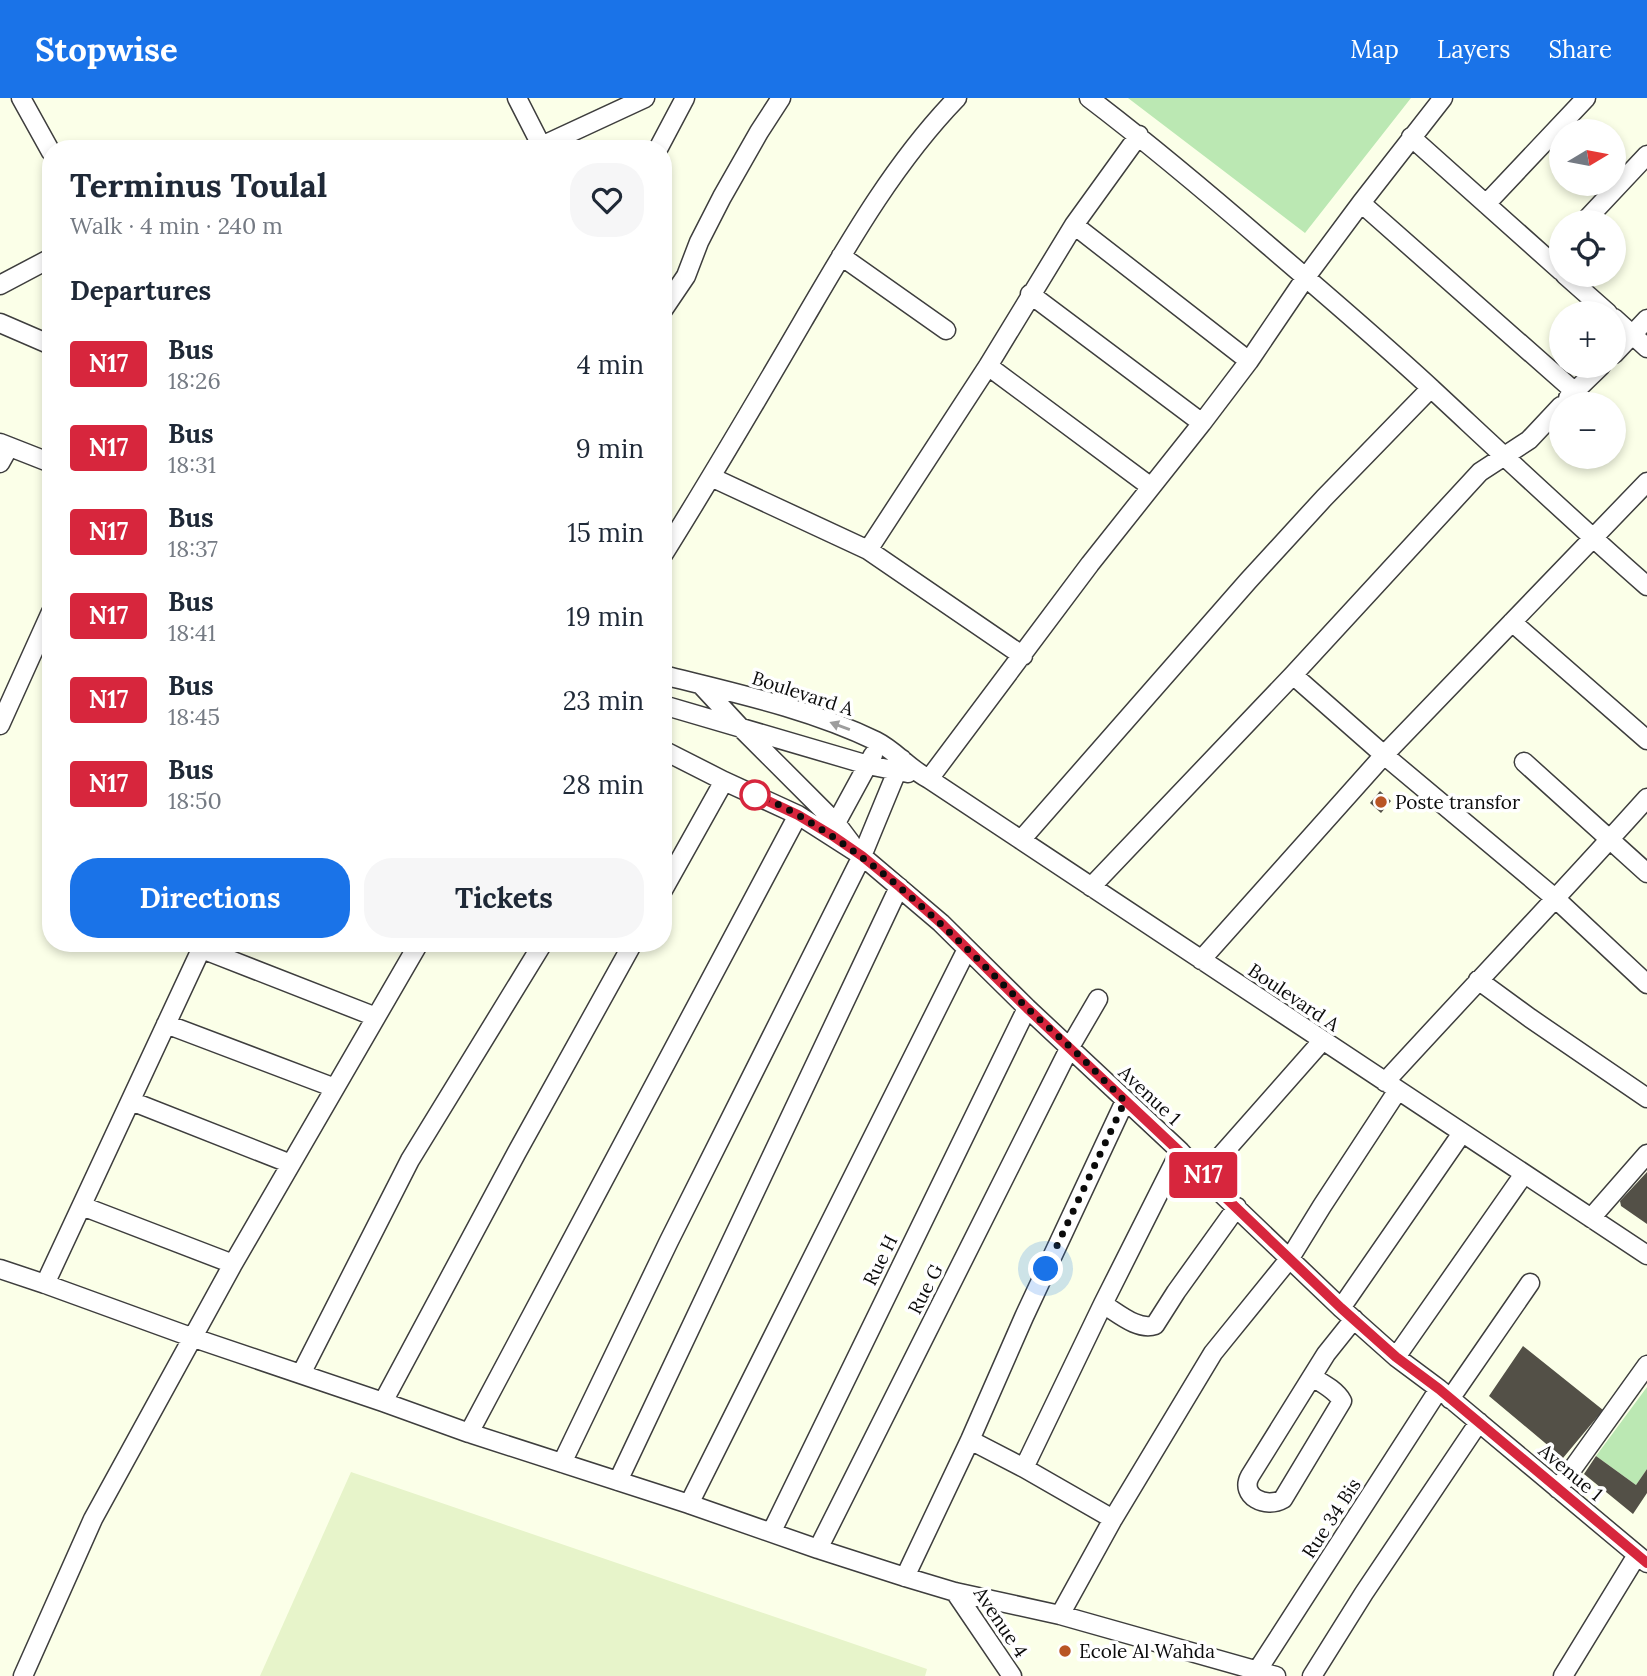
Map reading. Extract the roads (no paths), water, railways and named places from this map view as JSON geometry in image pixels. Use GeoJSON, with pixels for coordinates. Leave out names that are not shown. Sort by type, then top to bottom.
{"type":"FeatureCollection","features":[{"type":"Feature","properties":{"kind":"street"},"geometry":{"type":"LineString","coordinates":[[21,98],[44,140]]}},
{"type":"Feature","properties":{"kind":"street"},"geometry":{"type":"LineString","coordinates":[[517,98],[535,140]]}},
{"type":"Feature","properties":{"kind":"street"},"geometry":{"type":"LineString","coordinates":[[554,140],[645,98]]}},
{"type":"Feature","properties":{"kind":"street"},"geometry":{"type":"LineString","coordinates":[[663,140],[685,98]]}},
{"type":"Feature","properties":{"kind":"street"},"geometry":{"type":"LineString","coordinates":[[672,297],[686,276],[699,242],[722,197],[780,98]]}},
{"type":"Feature","properties":{"kind":"street"},"geometry":{"type":"LineString","coordinates":[[672,540],[841,256],[889,182],[938,118],[957,98]]}},
{"type":"Feature","properties":{"kind":"street"},"geometry":{"type":"LineString","coordinates":[[1089,98],[1139,135],[1306,277],[1647,586]]}},
{"type":"Feature","properties":{"kind":"street"},"geometry":{"type":"LineString","coordinates":[[923,777],[1023,656],[1090,565],[1202,423],[1249,361],[1306,277],[1443,98]]}},
{"type":"Feature","properties":{"kind":"street"},"geometry":{"type":"LineString","coordinates":[[1486,204],[1586,98]]}},
{"type":"Feature","properties":{"kind":"street"},"geometry":{"type":"LineString","coordinates":[[570,140],[575,131]]}},
{"type":"Feature","properties":{"kind":"street"},"geometry":{"type":"LineString","coordinates":[[868,550],[988,366],[1074,225],[1139,135]]}},
{"type":"Feature","properties":{"kind":"street"},"geometry":{"type":"LineString","coordinates":[[1411,137],[1486,204],[1549,254]]}},
{"type":"Feature","properties":{"kind":"street"},"geometry":{"type":"LineString","coordinates":[[1595,210],[1647,155]]}},
{"type":"Feature","properties":{"kind":"street"},"geometry":{"type":"LineString","coordinates":[[1361,203],[1558,392]]}},
{"type":"Feature","properties":{"kind":"street"},"geometry":{"type":"LineString","coordinates":[[1074,225],[1249,361]]}},
{"type":"Feature","properties":{"kind":"street"},"geometry":{"type":"LineString","coordinates":[[841,256],[946,330]]}},
{"type":"Feature","properties":{"kind":"street"},"geometry":{"type":"LineString","coordinates":[[0,285],[42,263]]}},
{"type":"Feature","properties":{"kind":"street"},"geometry":{"type":"LineString","coordinates":[[1579,287],[1594,301]]}},
{"type":"Feature","properties":{"kind":"street"},"geometry":{"type":"LineString","coordinates":[[1030,294],[1202,423]]}},
{"type":"Feature","properties":{"kind":"street"},"geometry":{"type":"LineString","coordinates":[[1626,342],[1647,319]]}},
{"type":"Feature","properties":{"kind":"street"},"geometry":{"type":"LineString","coordinates":[[0,323],[42,341]]}},
{"type":"Feature","properties":{"kind":"street"},"geometry":{"type":"LineString","coordinates":[[1626,329],[1647,348]]}},
{"type":"Feature","properties":{"kind":"street"},"geometry":{"type":"LineString","coordinates":[[988,366],[1151,487]]}},
{"type":"Feature","properties":{"kind":"street"},"geometry":{"type":"LineString","coordinates":[[1574,392],[1589,378]]}},
{"type":"Feature","properties":{"kind":"street"},"geometry":{"type":"LineString","coordinates":[[1021,840],[1265,562],[1431,388]]}},
{"type":"Feature","properties":{"kind":"street"},"geometry":{"type":"LineString","coordinates":[[1091,887],[1293,675],[1480,472],[1529,440],[1549,418]]}},
{"type":"Feature","properties":{"kind":"street"},"geometry":{"type":"LineString","coordinates":[[3,451],[42,461]]}},
{"type":"Feature","properties":{"kind":"street"},"geometry":{"type":"LineString","coordinates":[[711,477],[868,550],[1023,656]]}},
{"type":"Feature","properties":{"kind":"street"},"geometry":{"type":"LineString","coordinates":[[1201,960],[1384,755],[1647,482]]}},
{"type":"Feature","properties":{"kind":"street"},"geometry":{"type":"LineString","coordinates":[[1512,622],[1647,740]]}},
{"type":"Feature","properties":{"kind":"street"},"geometry":{"type":"LineString","coordinates":[[0,724],[42,632]]}},
{"type":"Feature","properties":{"kind":"street"},"geometry":{"type":"LineString","coordinates":[[1293,675],[1556,899],[1647,984]]}},
{"type":"Feature","properties":{"kind":"street","name":"Boulevard A"},"geometry":{"type":"LineString","coordinates":[[672,677],[797,711],[847,728],[879,743],[900,765],[1021,840],[1647,1255]]}},
{"type":"Feature","properties":{"kind":"street"},"geometry":{"type":"LineString","coordinates":[[701,685],[834,830]]}},
{"type":"Feature","properties":{"kind":"street","name":"Boulevard A"},"geometry":{"type":"LineString","coordinates":[[672,708],[868,765],[900,765]]}},
{"type":"Feature","properties":{"kind":"street"},"geometry":{"type":"LineString","coordinates":[[834,830],[879,743]]}},
{"type":"Feature","properties":{"kind":"street"},"geometry":{"type":"LineString","coordinates":[[672,755],[834,830]]}},
{"type":"Feature","properties":{"kind":"street"},"geometry":{"type":"LineString","coordinates":[[1524,762],[1647,873]]}},
{"type":"Feature","properties":{"kind":"street"},"geometry":{"type":"LineString","coordinates":[[562,1463],[669,1241],[862,856],[900,765]]}},
{"type":"Feature","properties":{"kind":"street"},"geometry":{"type":"LineString","coordinates":[[672,874],[724,781]]}},
{"type":"Feature","properties":{"kind":"street"},"geometry":{"type":"LineString","coordinates":[[1060,1615],[1113,1519],[1213,1353],[1290,1258],[1392,1086],[1478,980],[1647,798]]}},
{"type":"Feature","properties":{"kind":"street"},"geometry":{"type":"LineString","coordinates":[[469,1433],[798,815]]}},
{"type":"Feature","properties":{"kind":"street","name":"Avenue 1"},"geometry":{"type":"LineString","coordinates":[[834,830],[941,923],[1348,1314],[1396,1357],[1445,1394],[1642,1559]]}},
{"type":"Feature","properties":{"kind":"street"},"geometry":{"type":"LineString","coordinates":[[618,1481],[900,887]]}},
{"type":"Feature","properties":{"kind":"street"},"geometry":{"type":"LineString","coordinates":[[689,1504],[967,949]]}},
{"type":"Feature","properties":{"kind":"street"},"geometry":{"type":"LineString","coordinates":[[45,1284],[200,952]]}},
{"type":"Feature","properties":{"kind":"street"},"geometry":{"type":"LineString","coordinates":[[218,952],[376,1017]]}},
{"type":"Feature","properties":{"kind":"street"},"geometry":{"type":"LineString","coordinates":[[23,1676],[93,1519],[191,1337],[376,1017],[409,952]]}},
{"type":"Feature","properties":{"kind":"street"},"geometry":{"type":"LineString","coordinates":[[301,1374],[410,1160],[537,952]]}},
{"type":"Feature","properties":{"kind":"street"},"geometry":{"type":"LineString","coordinates":[[383,1402],[517,1152],[629,952]]}},
{"type":"Feature","properties":{"kind":"street"},"geometry":{"type":"LineString","coordinates":[[1478,980],[1647,1098]]}},
{"type":"Feature","properties":{"kind":"street","name":"Rue G"},"geometry":{"type":"LineString","coordinates":[[818,1549],[1070,1047],[1098,999]]}},
{"type":"Feature","properties":{"kind":"street","name":"Rue H"},"geometry":{"type":"LineString","coordinates":[[772,1531],[1027,1008]]}},
{"type":"Feature","properties":{"kind":"street"},"geometry":{"type":"LineString","coordinates":[[166,1024],[335,1088]]}},
{"type":"Feature","properties":{"kind":"street"},"geometry":{"type":"LineString","coordinates":[[1203,1176],[1322,1040]]}},
{"type":"Feature","properties":{"kind":"street"},"geometry":{"type":"LineString","coordinates":[[131,1101],[290,1164]]}},
{"type":"Feature","properties":{"kind":"street"},"geometry":{"type":"LineString","coordinates":[[905,1577],[1125,1101]]}},
{"type":"Feature","properties":{"kind":"street"},"geometry":{"type":"LineString","coordinates":[[1312,1377],[1334,1391],[1342,1401],[1283,1499],[1265,1503],[1247,1490],[1247,1481],[1462,1133]]}},
{"type":"Feature","properties":{"kind":"street"},"geometry":{"type":"LineString","coordinates":[[1024,1468],[1180,1152]]}},
{"type":"Feature","properties":{"kind":"street"},"geometry":{"type":"LineString","coordinates":[[1591,1218],[1647,1154]]}},
{"type":"Feature","properties":{"kind":"street"},"geometry":{"type":"LineString","coordinates":[[1396,1357],[1524,1174]]}},
{"type":"Feature","properties":{"kind":"street"},"geometry":{"type":"LineString","coordinates":[[82,1206],[233,1264]]}},
{"type":"Feature","properties":{"kind":"street"},"geometry":{"type":"LineString","coordinates":[[1103,1304],[1145,1327],[1155,1325],[1237,1207]]}},
{"type":"Feature","properties":{"kind":"street"},"geometry":{"type":"LineString","coordinates":[[0,1269],[469,1433],[905,1577],[955,1592],[1060,1615],[1276,1676]]}},
{"type":"Feature","properties":{"kind":"street","name":"Rue 34 Bis"},"geometry":{"type":"LineString","coordinates":[[1257,1671],[1445,1394],[1530,1283]]}},
{"type":"Feature","properties":{"kind":"street"},"geometry":{"type":"LineString","coordinates":[[1559,1489],[1647,1365]]}},
{"type":"Feature","properties":{"kind":"street"},"geometry":{"type":"LineString","coordinates":[[1312,1676],[1364,1593],[1479,1422]]}},
{"type":"Feature","properties":{"kind":"street"},"geometry":{"type":"LineString","coordinates":[[970,1440],[1113,1519]]}},
{"type":"Feature","properties":{"kind":"street"},"geometry":{"type":"LineString","coordinates":[[1563,1676],[1642,1559]]}},
{"type":"Feature","properties":{"kind":"street","name":"Avenue 4"},"geometry":{"type":"LineString","coordinates":[[955,1592],[1012,1676]]}},
{"type":"Feature","properties":{"kind":"place","name":"Poste transfor"},"geometry":{"type":"Point","coordinates":[1381,802]}},
{"type":"Feature","properties":{"kind":"place","name":"Ecole Al Wahda"},"geometry":{"type":"Point","coordinates":[1065,1651]}}]}
